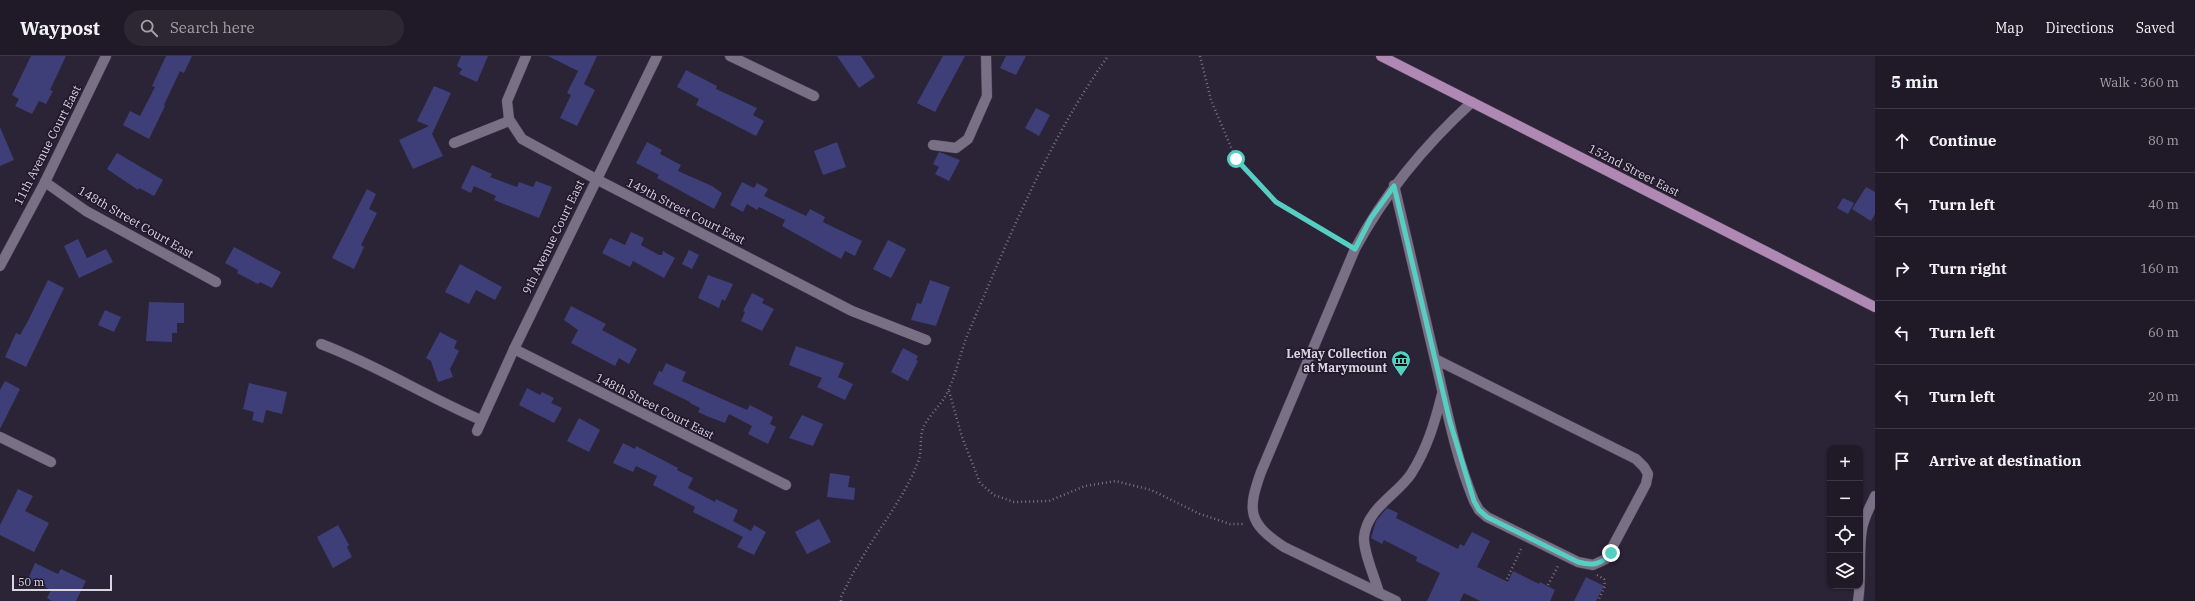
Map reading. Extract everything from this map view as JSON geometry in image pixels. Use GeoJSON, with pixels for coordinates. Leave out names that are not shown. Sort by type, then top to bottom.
{"type":"FeatureCollection","features":[{"type":"Feature","properties":{"kind":"main road","name":"152nd Street East"},"geometry":{"type":"LineString","coordinates":[[1381,56],[1875,307]]}},
{"type":"Feature","properties":{"kind":"street","name":"11th Avenue Court East"},"geometry":{"type":"LineString","coordinates":[[0,266],[45,182],[106,56]]}},
{"type":"Feature","properties":{"kind":"street"},"geometry":{"type":"LineString","coordinates":[[454,143],[511,124],[507,101],[526,56]]}},
{"type":"Feature","properties":{"kind":"street","name":"9th Avenue Court East"},"geometry":{"type":"LineString","coordinates":[[477,431],[514,349],[657,56]]}},
{"type":"Feature","properties":{"kind":"street"},"geometry":{"type":"LineString","coordinates":[[730,56],[814,96]]}},
{"type":"Feature","properties":{"kind":"street"},"geometry":{"type":"LineString","coordinates":[[933,145],[956,148],[968,139],[987,96],[986,56]]}},
{"type":"Feature","properties":{"kind":"street"},"geometry":{"type":"LineString","coordinates":[[1396,601],[1284,547],[1268,536],[1252,514],[1254,492],[1355,249],[1371,218],[1394,186],[1428,145],[1472,102]]}},
{"type":"Feature","properties":{"kind":"street","name":"149th Street Court East"},"geometry":{"type":"LineString","coordinates":[[511,124],[527,142],[596,179],[852,311],[926,340]]}},
{"type":"Feature","properties":{"kind":"street","name":"148th Street Court East"},"geometry":{"type":"LineString","coordinates":[[45,182],[86,211],[216,282]]}},
{"type":"Feature","properties":{"kind":"street"},"geometry":{"type":"LineString","coordinates":[[1394,186],[1435,359],[1457,449],[1474,501],[1479,510],[1487,517],[1578,562],[1593,565],[1606,559],[1616,544],[1646,484],[1648,474],[1644,467],[1636,459],[1435,359]]}},
{"type":"Feature","properties":{"kind":"street"},"geometry":{"type":"LineString","coordinates":[[322,344],[342,351],[450,407],[481,420]]}},
{"type":"Feature","properties":{"kind":"street","name":"148th Street Court East"},"geometry":{"type":"LineString","coordinates":[[514,349],[786,486]]}},
{"type":"Feature","properties":{"kind":"street"},"geometry":{"type":"LineString","coordinates":[[1379,593],[1364,542],[1365,531],[1376,510],[1397,491],[1411,475],[1424,450],[1436,421],[1443,392]]}},
{"type":"Feature","properties":{"kind":"street"},"geometry":{"type":"LineString","coordinates":[[0,437],[51,462]]}},
{"type":"Feature","properties":{"kind":"street"},"geometry":{"type":"LineString","coordinates":[[1858,601],[1861,584],[1862,529],[1867,512],[1875,496]]}},
{"type":"Feature","properties":{"kind":"path"},"geometry":{"type":"LineString","coordinates":[[841,601],[841,597],[857,565],[900,498],[919,461],[920,441],[925,424],[940,407],[948,390],[963,346],[996,268],[1054,142],[1082,94],[1108,56]]}},
{"type":"Feature","properties":{"kind":"path"},"geometry":{"type":"LineString","coordinates":[[1200,56],[1211,100],[1236,159],[1276,202],[1355,249]]}},
{"type":"Feature","properties":{"kind":"path"},"geometry":{"type":"LineString","coordinates":[[948,390],[962,437],[980,483],[994,495],[1014,502],[1049,501],[1085,486],[1116,481],[1151,490],[1200,514],[1230,524],[1258,524]]}},
{"type":"Feature","properties":{"kind":"path"},"geometry":{"type":"LineString","coordinates":[[1507,579],[1528,537]]}},
{"type":"Feature","properties":{"kind":"path"},"geometry":{"type":"LineString","coordinates":[[1548,585],[1563,555]]}},
{"type":"Feature","properties":{"kind":"path"},"geometry":{"type":"LineString","coordinates":[[1593,565],[1595,573],[1605,583],[1598,601]]}},
{"type":"Feature","properties":{"kind":"building"},"geometry":{"type":"Polygon","coordinates":[[[31,56],[66,56],[50,90],[53,91],[46,104],[39,101],[32,114],[15,106],[19,99],[12,95],[31,56]]]}},
{"type":"Feature","properties":{"kind":"building"},"geometry":{"type":"Polygon","coordinates":[[[166,56],[192,56],[184,73],[180,71],[149,139],[123,125],[130,111],[140,116],[155,87],[152,86],[166,56]]]}},
{"type":"Feature","properties":{"kind":"building"},"geometry":{"type":"Polygon","coordinates":[[[461,56],[488,56],[477,82],[459,74],[462,69],[457,66],[461,56]]]}},
{"type":"Feature","properties":{"kind":"building"},"geometry":{"type":"Polygon","coordinates":[[[548,56],[597,56],[584,84],[595,90],[577,126],[560,118],[571,95],[567,93],[578,71],[548,56]]]}},
{"type":"Feature","properties":{"kind":"building"},"geometry":{"type":"Polygon","coordinates":[[[837,56],[861,56],[875,77],[859,88],[837,56]]]}},
{"type":"Feature","properties":{"kind":"building"},"geometry":{"type":"Polygon","coordinates":[[[943,56],[965,56],[935,112],[917,103],[943,56]]]}},
{"type":"Feature","properties":{"kind":"building"},"geometry":{"type":"Polygon","coordinates":[[[1006,56],[1026,56],[1016,75],[1000,68],[1006,56]]]}},
{"type":"Feature","properties":{"kind":"building"},"geometry":{"type":"Polygon","coordinates":[[[686,70],[717,86],[716,89],[757,108],[753,115],[764,121],[756,136],[696,105],[699,99],[677,87],[686,70]]]}},
{"type":"Feature","properties":{"kind":"building"},"geometry":{"type":"Polygon","coordinates":[[[434,86],[451,93],[432,134],[443,156],[413,169],[399,140],[429,126],[417,121],[434,86]]]}},
{"type":"Feature","properties":{"kind":"building"},"geometry":{"type":"Polygon","coordinates":[[[1036,108],[1050,115],[1039,136],[1025,128],[1036,108]]]}},
{"type":"Feature","properties":{"kind":"building"},"geometry":{"type":"Polygon","coordinates":[[[0,127],[14,160],[0,166],[0,127]]]}},
{"type":"Feature","properties":{"kind":"building"},"geometry":{"type":"Polygon","coordinates":[[[647,142],[662,150],[660,154],[681,165],[678,171],[712,186],[722,193],[714,209],[657,178],[659,175],[636,163],[647,142]]]}},
{"type":"Feature","properties":{"kind":"building"},"geometry":{"type":"Polygon","coordinates":[[[837,142],[846,167],[823,175],[814,151],[837,142]]]}},
{"type":"Feature","properties":{"kind":"building"},"geometry":{"type":"Polygon","coordinates":[[[939,152],[960,160],[949,181],[935,174],[939,167],[933,164],[939,152]]]}},
{"type":"Feature","properties":{"kind":"building"},"geometry":{"type":"Polygon","coordinates":[[[117,153],[163,180],[154,196],[139,188],[138,190],[107,169],[117,153]]]}},
{"type":"Feature","properties":{"kind":"building"},"geometry":{"type":"Polygon","coordinates":[[[472,165],[492,174],[490,177],[517,187],[519,182],[533,187],[536,181],[552,187],[539,218],[494,200],[496,196],[474,186],[471,193],[461,188],[472,165]]]}},
{"type":"Feature","properties":{"kind":"building"},"geometry":{"type":"Polygon","coordinates":[[[742,182],[754,188],[757,183],[768,189],[764,196],[806,216],[810,209],[825,217],[823,222],[862,241],[855,256],[845,251],[841,259],[782,226],[785,220],[759,207],[757,210],[747,204],[743,212],[730,205],[742,182]]]}},
{"type":"Feature","properties":{"kind":"building"},"geometry":{"type":"Polygon","coordinates":[[[1866,187],[1875,192],[1875,214],[1871,221],[1852,209],[1866,187]]]}},
{"type":"Feature","properties":{"kind":"building"},"geometry":{"type":"Polygon","coordinates":[[[367,189],[376,194],[369,209],[377,213],[361,245],[364,247],[354,269],[332,258],[367,189]]]}},
{"type":"Feature","properties":{"kind":"building"},"geometry":{"type":"Polygon","coordinates":[[[1843,198],[1854,203],[1848,214],[1837,208],[1843,198]]]}},
{"type":"Feature","properties":{"kind":"building"},"geometry":{"type":"Polygon","coordinates":[[[631,232],[644,238],[641,245],[659,255],[662,255],[663,251],[675,258],[664,278],[633,261],[630,267],[602,253],[610,238],[625,245],[631,232]]]}},
{"type":"Feature","properties":{"kind":"building"},"geometry":{"type":"Polygon","coordinates":[[[78,239],[87,258],[106,249],[113,262],[79,278],[64,246],[78,239]]]}},
{"type":"Feature","properties":{"kind":"building"},"geometry":{"type":"Polygon","coordinates":[[[888,240],[906,249],[891,278],[873,269],[888,240]]]}},
{"type":"Feature","properties":{"kind":"building"},"geometry":{"type":"Polygon","coordinates":[[[234,247],[281,272],[272,288],[260,282],[258,284],[237,273],[238,270],[225,263],[234,247]]]}},
{"type":"Feature","properties":{"kind":"building"},"geometry":{"type":"Polygon","coordinates":[[[689,250],[699,255],[692,269],[682,264],[689,250]]]}},
{"type":"Feature","properties":{"kind":"building"},"geometry":{"type":"Polygon","coordinates":[[[460,264],[502,287],[495,300],[476,290],[469,304],[445,292],[460,264]]]}},
{"type":"Feature","properties":{"kind":"building"},"geometry":{"type":"Polygon","coordinates":[[[708,275],[733,284],[725,301],[722,299],[719,308],[698,298],[708,275]]]}},
{"type":"Feature","properties":{"kind":"building"},"geometry":{"type":"Polygon","coordinates":[[[48,280],[64,288],[26,367],[5,357],[16,333],[20,335],[28,321],[48,280]]]}},
{"type":"Feature","properties":{"kind":"building"},"geometry":{"type":"Polygon","coordinates":[[[930,280],[950,287],[936,326],[911,320],[917,303],[921,304],[930,280]]]}},
{"type":"Feature","properties":{"kind":"building"},"geometry":{"type":"Polygon","coordinates":[[[752,293],[764,299],[762,303],[774,309],[762,331],[741,321],[745,312],[743,311],[752,293]]]}},
{"type":"Feature","properties":{"kind":"building"},"geometry":{"type":"Polygon","coordinates":[[[149,302],[184,303],[184,323],[177,323],[177,333],[172,333],[172,342],[146,341],[149,302]]]}},
{"type":"Feature","properties":{"kind":"building"},"geometry":{"type":"Polygon","coordinates":[[[571,306],[606,324],[602,330],[637,349],[629,364],[619,358],[615,366],[571,343],[578,330],[564,320],[571,306]]]}},
{"type":"Feature","properties":{"kind":"building"},"geometry":{"type":"Polygon","coordinates":[[[105,310],[121,317],[114,332],[98,325],[105,310]]]}},
{"type":"Feature","properties":{"kind":"building"},"geometry":{"type":"Polygon","coordinates":[[[440,332],[457,341],[454,348],[459,351],[450,369],[453,377],[438,382],[431,361],[426,358],[440,332]]]}},
{"type":"Feature","properties":{"kind":"building"},"geometry":{"type":"Polygon","coordinates":[[[796,346],[844,363],[838,377],[853,384],[845,400],[817,387],[822,378],[789,365],[796,346]]]}},
{"type":"Feature","properties":{"kind":"building"},"geometry":{"type":"Polygon","coordinates":[[[903,348],[918,356],[916,360],[918,361],[908,381],[891,372],[903,348]]]}},
{"type":"Feature","properties":{"kind":"building"},"geometry":{"type":"Polygon","coordinates":[[[666,363],[686,372],[682,381],[747,410],[750,405],[773,417],[770,424],[776,427],[768,444],[748,434],[752,426],[729,414],[725,423],[709,417],[698,412],[700,408],[690,402],[653,384],[659,371],[662,372],[666,363]]]}},
{"type":"Feature","properties":{"kind":"building"},"geometry":{"type":"Polygon","coordinates":[[[5,381],[20,389],[0,429],[0,390],[5,381]]]}},
{"type":"Feature","properties":{"kind":"building"},"geometry":{"type":"Polygon","coordinates":[[[249,383],[287,392],[282,414],[266,410],[263,423],[252,420],[254,412],[243,409],[249,383]]]}},
{"type":"Feature","properties":{"kind":"building"},"geometry":{"type":"Polygon","coordinates":[[[527,388],[540,395],[542,392],[554,398],[551,403],[562,408],[554,423],[519,405],[527,388]]]}},
{"type":"Feature","properties":{"kind":"building"},"geometry":{"type":"Polygon","coordinates":[[[802,415],[823,424],[813,446],[789,438],[802,415]]]}},
{"type":"Feature","properties":{"kind":"building"},"geometry":{"type":"Polygon","coordinates":[[[579,418],[600,430],[589,452],[567,441],[579,418]]]}},
{"type":"Feature","properties":{"kind":"building"},"geometry":{"type":"Polygon","coordinates":[[[623,443],[635,449],[636,446],[678,468],[677,470],[693,478],[688,488],[715,502],[716,499],[738,510],[733,521],[751,531],[754,525],[766,532],[754,555],[737,547],[743,537],[693,512],[695,507],[653,485],[657,476],[636,466],[633,472],[613,463],[623,443]]]}},
{"type":"Feature","properties":{"kind":"building"},"geometry":{"type":"Polygon","coordinates":[[[830,473],[850,476],[848,487],[855,488],[854,500],[827,497],[830,473]]]}},
{"type":"Feature","properties":{"kind":"building"},"geometry":{"type":"Polygon","coordinates":[[[18,489],[33,496],[25,511],[49,523],[34,552],[0,535],[0,525],[18,489]]]}},
{"type":"Feature","properties":{"kind":"building"},"geometry":{"type":"Polygon","coordinates":[[[1387,508],[1398,513],[1396,518],[1458,549],[1460,544],[1464,546],[1472,532],[1490,541],[1477,567],[1508,582],[1513,571],[1539,584],[1540,582],[1555,590],[1550,601],[1480,601],[1464,593],[1460,601],[1427,601],[1440,573],[1416,561],[1417,557],[1384,540],[1382,544],[1371,538],[1376,521],[1387,508]]]}},
{"type":"Feature","properties":{"kind":"building"},"geometry":{"type":"Polygon","coordinates":[[[819,519],[831,542],[807,554],[795,532],[819,519]]]}},
{"type":"Feature","properties":{"kind":"building"},"geometry":{"type":"Polygon","coordinates":[[[338,525],[349,545],[347,547],[352,557],[333,568],[317,537],[338,525]]]}},
{"type":"Feature","properties":{"kind":"building"},"geometry":{"type":"Polygon","coordinates":[[[35,563],[58,574],[61,569],[86,581],[76,601],[52,601],[47,598],[51,590],[28,579],[35,563]]]}},
{"type":"Feature","properties":{"kind":"building"},"geometry":{"type":"Polygon","coordinates":[[[1586,577],[1604,586],[1596,601],[1574,601],[1586,577]]]}},
{"type":"Feature","properties":{"kind":"place","name":"LeMay Collection at Marymount"},"geometry":{"type":"Point","coordinates":[1401,377]}},
{"type":"Feature","properties":{"kind":"route"},"geometry":{"type":"LineString","coordinates":[[1236,159],[1276,202],[1355,249],[1371,218],[1394,186],[1450,422],[1469,489],[1479,510],[1487,517],[1586,565],[1601,563],[1611,553]]}}]}
